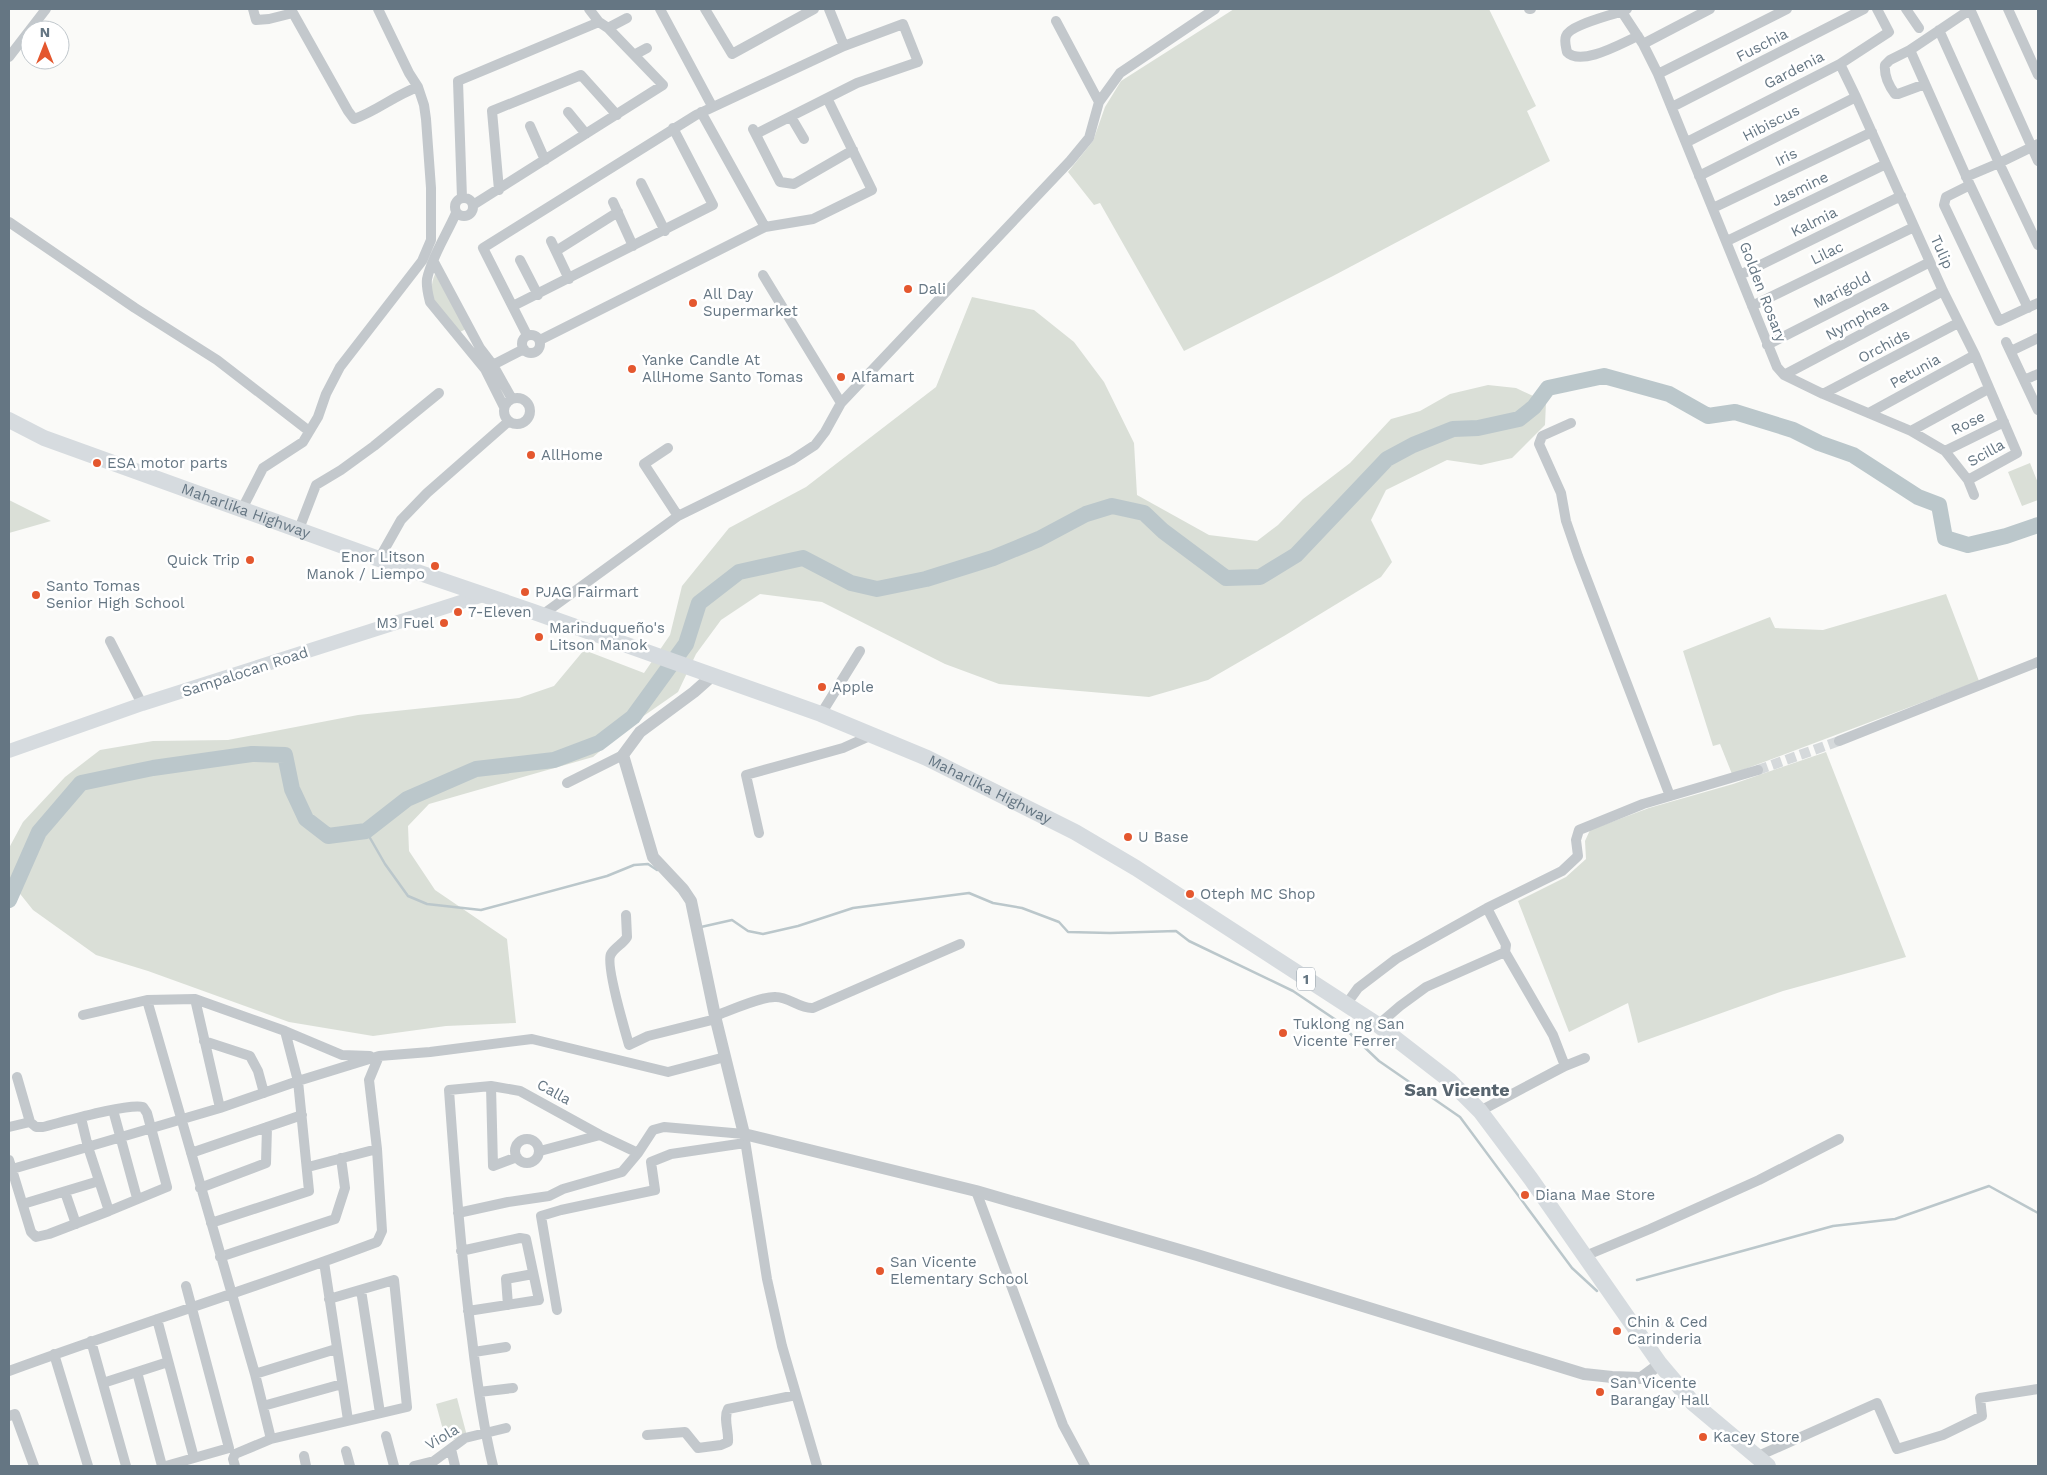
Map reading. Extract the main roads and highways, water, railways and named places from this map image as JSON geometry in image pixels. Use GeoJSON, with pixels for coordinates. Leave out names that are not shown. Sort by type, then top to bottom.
{"type":"FeatureCollection","features":[{"type":"Feature","properties":{"kind":"highway","name":"Maharlika Highway"},"geometry":{"type":"LineString","coordinates":[[9,420],[44,438],[298,530],[821,714],[927,758],[1075,832],[1136,868],[1378,1026],[1434,1067],[1480,1111],[1531,1179],[1660,1364],[1693,1403],[1762,1462]]}},
{"type":"Feature","properties":{"kind":"main road","name":"Sampalocan Road"},"geometry":{"type":"LineString","coordinates":[[9,751],[142,704],[483,595]]}},
{"type":"Feature","properties":{"kind":"waterway"},"geometry":{"type":"LineString","coordinates":[[9,900],[39,832],[81,783],[153,768],[252,754],[285,755],[292,789],[306,819],[328,836],[366,831],[407,799],[476,769],[554,760],[599,743],[633,717],[686,644],[699,603],[739,572],[803,558],[851,583],[877,589],[926,579],[993,558],[1039,539],[1086,514],[1112,506],[1144,513],[1163,531],[1226,578],[1260,577],[1296,555],[1387,459],[1413,445],[1453,429],[1478,428],[1519,419],[1534,407],[1548,388],[1604,376],[1669,394],[1708,416],[1735,412],[1793,430],[1819,443],[1853,455],[1918,497],[1939,505],[1945,538],[1968,545],[2006,536],[2038,525]]}},
{"type":"Feature","properties":{"kind":"waterway"},"geometry":{"type":"LineString","coordinates":[[366,831],[385,864],[408,896],[427,904],[481,910],[607,876],[634,865],[648,864],[657,870]]}},
{"type":"Feature","properties":{"kind":"waterway"},"geometry":{"type":"LineString","coordinates":[[701,927],[732,920],[748,931],[763,934],[798,926],[853,908],[969,893],[993,903],[1022,908],[1059,922],[1068,932],[1176,931],[1189,941],[1293,991],[1336,1020],[1379,1061],[1460,1117],[1572,1268],[1597,1291]]}},
{"type":"Feature","properties":{"kind":"waterway"},"geometry":{"type":"LineString","coordinates":[[1637,1280],[1833,1226],[1895,1219],[1989,1186],[2038,1213]]}},
{"type":"Feature","properties":{"kind":"tunnel"},"geometry":{"type":"LineString","coordinates":[[1758,770],[1839,741]]}},
{"type":"Feature","properties":{"kind":"place","name":"Dali"},"geometry":{"type":"Point","coordinates":[908,289]}},
{"type":"Feature","properties":{"kind":"place","name":"All Day Supermarket"},"geometry":{"type":"Point","coordinates":[693,303]}},
{"type":"Feature","properties":{"kind":"place","name":"Yanke Candle At AllHome Santo Tomas"},"geometry":{"type":"Point","coordinates":[632,369]}},
{"type":"Feature","properties":{"kind":"place","name":"Alfamart"},"geometry":{"type":"Point","coordinates":[841,377]}},
{"type":"Feature","properties":{"kind":"place","name":"AllHome"},"geometry":{"type":"Point","coordinates":[531,455]}},
{"type":"Feature","properties":{"kind":"place","name":"ESA motor parts"},"geometry":{"type":"Point","coordinates":[97,463]}},
{"type":"Feature","properties":{"kind":"place","name":"Quick Trip"},"geometry":{"type":"Point","coordinates":[250,560]}},
{"type":"Feature","properties":{"kind":"place","name":"Enor Litson Manok / Liempo"},"geometry":{"type":"Point","coordinates":[435,566]}},
{"type":"Feature","properties":{"kind":"place","name":"PJAG Fairmart"},"geometry":{"type":"Point","coordinates":[525,592]}},
{"type":"Feature","properties":{"kind":"place","name":"Santo Tomas Senior High School"},"geometry":{"type":"Point","coordinates":[36,595]}},
{"type":"Feature","properties":{"kind":"place","name":"7-Eleven"},"geometry":{"type":"Point","coordinates":[458,612]}},
{"type":"Feature","properties":{"kind":"place","name":"M3 Fuel"},"geometry":{"type":"Point","coordinates":[444,623]}},
{"type":"Feature","properties":{"kind":"place","name":"Marinduqueño's Litson Manok"},"geometry":{"type":"Point","coordinates":[539,637]}},
{"type":"Feature","properties":{"kind":"place","name":"Apple"},"geometry":{"type":"Point","coordinates":[822,687]}},
{"type":"Feature","properties":{"kind":"place","name":"U Base"},"geometry":{"type":"Point","coordinates":[1128,837]}},
{"type":"Feature","properties":{"kind":"place","name":"Oteph MC Shop"},"geometry":{"type":"Point","coordinates":[1190,894]}},
{"type":"Feature","properties":{"kind":"place","name":"Tuklong ng San Vicente Ferrer"},"geometry":{"type":"Point","coordinates":[1283,1033]}},
{"type":"Feature","properties":{"kind":"place","name":"Diana Mae Store"},"geometry":{"type":"Point","coordinates":[1525,1195]}},
{"type":"Feature","properties":{"kind":"place","name":"San Vicente Elementary School"},"geometry":{"type":"Point","coordinates":[880,1271]}},
{"type":"Feature","properties":{"kind":"place","name":"Chin & Ced Carinderia"},"geometry":{"type":"Point","coordinates":[1617,1331]}},
{"type":"Feature","properties":{"kind":"place","name":"San Vicente Barangay Hall"},"geometry":{"type":"Point","coordinates":[1600,1392]}},
{"type":"Feature","properties":{"kind":"place","name":"Kacey Store"},"geometry":{"type":"Point","coordinates":[1703,1437]}},
{"type":"Feature","properties":{"kind":"district","name":"San Vicente"},"geometry":{"type":"Point","coordinates":[1457,1089]}}]}
